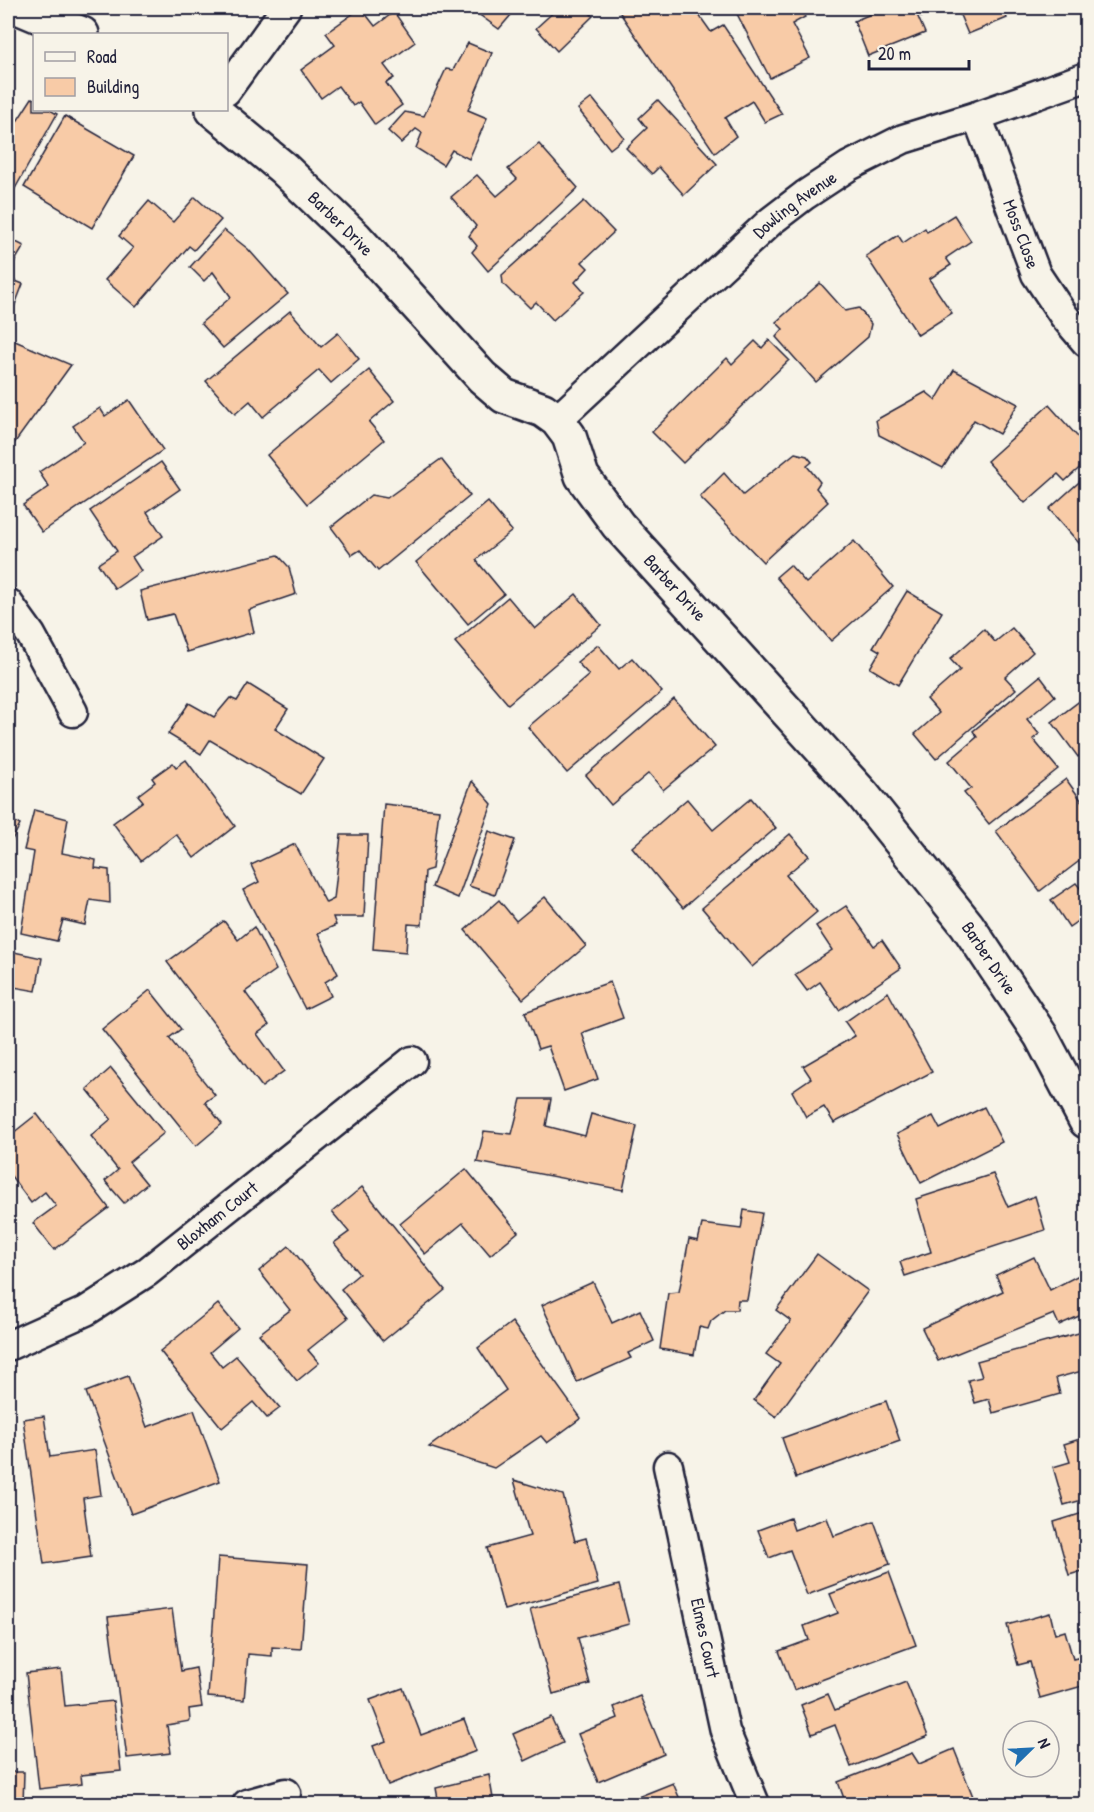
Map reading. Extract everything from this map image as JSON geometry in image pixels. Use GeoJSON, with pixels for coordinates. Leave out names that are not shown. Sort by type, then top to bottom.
{"type":"FeatureCollection","features":[{"type":"Feature","properties":{"kind":"street"},"geometry":{"type":"LineString","coordinates":[[20,8],[80,33]]}},
{"type":"Feature","properties":{"kind":"street"},"geometry":{"type":"LineString","coordinates":[[228,88],[286,8]]}},
{"type":"Feature","properties":{"kind":"street","name":"Dowling Avenue"},"geometry":{"type":"LineString","coordinates":[[557,420],[771,221],[849,166],[903,140],[1086,77]]}},
{"type":"Feature","properties":{"kind":"street","name":"Barber Drive"},"geometry":{"type":"LineString","coordinates":[[214,111],[283,168],[356,238],[482,376],[504,396],[543,410],[557,420],[569,436],[582,476],[618,525],[863,795],[967,925],[1041,1036],[1086,1121]]}},
{"type":"Feature","properties":{"kind":"street","name":"Moss Close"},"geometry":{"type":"LineString","coordinates":[[977,116],[1036,274],[1064,316],[1086,342]]}},
{"type":"Feature","properties":{"kind":"street"},"geometry":{"type":"LineString","coordinates":[[8,603],[31,635],[73,712]]}},
{"type":"Feature","properties":{"kind":"street","name":"Bloxham Court"},"geometry":{"type":"LineString","coordinates":[[8,1346],[86,1311],[147,1272],[412,1061]]}},
{"type":"Feature","properties":{"kind":"street","name":"Elmes Court"},"geometry":{"type":"LineString","coordinates":[[668,1466],[725,1731],[755,1804]]}},
{"type":"Feature","properties":{"kind":"street"},"geometry":{"type":"LineString","coordinates":[[247,1804],[286,1793]]}},
{"type":"Feature","properties":{"kind":"building"},"geometry":{"type":"Polygon","coordinates":[[[361,8],[375,26],[394,12],[415,42],[384,65],[394,78],[386,83],[402,105],[375,125],[359,102],[353,106],[338,86],[321,98],[301,70],[335,45],[326,33],[361,8]]]}},
{"type":"Feature","properties":{"kind":"building"},"geometry":{"type":"Polygon","coordinates":[[[470,8],[517,8],[499,29],[470,8]]]}},
{"type":"Feature","properties":{"kind":"building"},"geometry":{"type":"Polygon","coordinates":[[[558,8],[585,8],[593,16],[557,51],[536,28],[558,8]]]}},
{"type":"Feature","properties":{"kind":"building"},"geometry":{"type":"Polygon","coordinates":[[[621,8],[694,8],[711,32],[723,25],[782,114],[765,122],[752,101],[725,118],[736,136],[715,153],[618,10],[621,8]]]}},
{"type":"Feature","properties":{"kind":"building"},"geometry":{"type":"Polygon","coordinates":[[[734,8],[800,8],[805,17],[792,24],[810,58],[770,78],[734,8]]]}},
{"type":"Feature","properties":{"kind":"building"},"geometry":{"type":"Polygon","coordinates":[[[871,8],[914,8],[925,33],[868,56],[854,21],[873,13],[871,8]]]}},
{"type":"Feature","properties":{"kind":"building"},"geometry":{"type":"Polygon","coordinates":[[[917,8],[944,8],[921,17],[917,8]]]}},
{"type":"Feature","properties":{"kind":"building"},"geometry":{"type":"Polygon","coordinates":[[[957,8],[1003,8],[1007,18],[968,34],[957,8]]]}},
{"type":"Feature","properties":{"kind":"building"},"geometry":{"type":"Polygon","coordinates":[[[468,43],[492,53],[468,110],[487,118],[469,159],[452,150],[443,165],[416,148],[422,133],[416,129],[401,143],[388,131],[405,112],[424,116],[446,69],[453,70],[468,43]]]}},
{"type":"Feature","properties":{"kind":"building"},"geometry":{"type":"Polygon","coordinates":[[[32,98],[33,111],[52,111],[57,114],[8,201],[8,118],[16,123],[32,98]]]}},
{"type":"Feature","properties":{"kind":"building"},"geometry":{"type":"Polygon","coordinates":[[[592,98],[624,138],[610,149],[578,109],[592,98]]]}},
{"type":"Feature","properties":{"kind":"building"},"geometry":{"type":"Polygon","coordinates":[[[658,100],[717,164],[684,195],[659,167],[652,174],[626,148],[647,128],[639,118],[658,100]]]}},
{"type":"Feature","properties":{"kind":"building"},"geometry":{"type":"Polygon","coordinates":[[[65,116],[134,156],[92,228],[24,187],[65,116]]]}},
{"type":"Feature","properties":{"kind":"building"},"geometry":{"type":"Polygon","coordinates":[[[539,144],[578,188],[488,271],[472,252],[477,246],[469,236],[476,226],[451,197],[477,175],[497,196],[517,179],[508,169],[539,144]]]}},
{"type":"Feature","properties":{"kind":"building"},"geometry":{"type":"Polygon","coordinates":[[[1086,162],[1086,207],[1081,163],[1086,162]]]}},
{"type":"Feature","properties":{"kind":"building"},"geometry":{"type":"Polygon","coordinates":[[[195,197],[221,220],[194,250],[189,246],[136,307],[105,280],[133,248],[119,236],[149,201],[173,222],[195,197]]]}},
{"type":"Feature","properties":{"kind":"building"},"geometry":{"type":"Polygon","coordinates":[[[584,201],[614,232],[582,262],[588,268],[575,282],[584,292],[553,320],[536,302],[530,308],[513,294],[503,284],[502,275],[584,201]]]}},
{"type":"Feature","properties":{"kind":"building"},"geometry":{"type":"Polygon","coordinates":[[[954,215],[971,241],[946,258],[951,265],[929,279],[952,313],[918,335],[866,256],[898,235],[903,243],[925,228],[927,232],[954,215]]]}},
{"type":"Feature","properties":{"kind":"building"},"geometry":{"type":"Polygon","coordinates":[[[224,230],[248,249],[288,294],[223,348],[201,323],[231,297],[213,272],[204,281],[190,267],[224,230]]]}},
{"type":"Feature","properties":{"kind":"building"},"geometry":{"type":"Polygon","coordinates":[[[8,238],[24,246],[9,271],[8,270],[8,238]]]}},
{"type":"Feature","properties":{"kind":"building"},"geometry":{"type":"Polygon","coordinates":[[[8,278],[23,284],[8,323],[8,278]]]}},
{"type":"Feature","properties":{"kind":"building"},"geometry":{"type":"Polygon","coordinates":[[[820,283],[845,311],[859,308],[871,324],[868,337],[816,382],[776,337],[783,329],[776,322],[820,283]]]}},
{"type":"Feature","properties":{"kind":"building"},"geometry":{"type":"Polygon","coordinates":[[[290,311],[321,347],[338,333],[359,359],[331,383],[319,370],[263,417],[250,401],[235,414],[206,381],[290,311]]]}},
{"type":"Feature","properties":{"kind":"building"},"geometry":{"type":"Polygon","coordinates":[[[8,338],[71,365],[8,452],[8,338]]]}},
{"type":"Feature","properties":{"kind":"building"},"geometry":{"type":"Polygon","coordinates":[[[769,340],[789,360],[683,463],[652,432],[727,358],[732,364],[755,341],[762,348],[769,340]]]}},
{"type":"Feature","properties":{"kind":"building"},"geometry":{"type":"Polygon","coordinates":[[[369,370],[394,401],[369,422],[384,440],[307,504],[267,455],[369,370]]]}},
{"type":"Feature","properties":{"kind":"building"},"geometry":{"type":"Polygon","coordinates":[[[954,370],[1018,404],[999,434],[974,420],[943,468],[879,435],[876,420],[926,392],[936,400],[954,370]]]}},
{"type":"Feature","properties":{"kind":"building"},"geometry":{"type":"Polygon","coordinates":[[[129,400],[163,450],[42,532],[23,505],[49,487],[39,472],[84,442],[73,426],[100,408],[105,416],[129,400]]]}},
{"type":"Feature","properties":{"kind":"building"},"geometry":{"type":"Polygon","coordinates":[[[1049,405],[1086,446],[1086,462],[1065,481],[1058,474],[1025,503],[987,461],[1049,405]]]}},
{"type":"Feature","properties":{"kind":"building"},"geometry":{"type":"Polygon","coordinates":[[[795,453],[807,456],[812,462],[807,466],[820,482],[816,488],[828,502],[763,562],[700,497],[724,473],[743,495],[795,453]]]}},
{"type":"Feature","properties":{"kind":"building"},"geometry":{"type":"Polygon","coordinates":[[[441,459],[470,496],[378,571],[360,550],[352,555],[331,527],[371,495],[387,498],[441,459]]]}},
{"type":"Feature","properties":{"kind":"building"},"geometry":{"type":"Polygon","coordinates":[[[161,462],[180,489],[147,512],[163,536],[132,557],[141,571],[115,589],[98,564],[117,551],[90,511],[161,462]]]}},
{"type":"Feature","properties":{"kind":"building"},"geometry":{"type":"Polygon","coordinates":[[[1086,476],[1086,551],[1049,509],[1086,476]]]}},
{"type":"Feature","properties":{"kind":"building"},"geometry":{"type":"Polygon","coordinates":[[[488,502],[512,531],[476,560],[504,594],[468,624],[416,562],[488,502]]]}},
{"type":"Feature","properties":{"kind":"building"},"geometry":{"type":"Polygon","coordinates":[[[854,541],[893,587],[831,641],[776,577],[790,565],[806,583],[854,541]]]}},
{"type":"Feature","properties":{"kind":"building"},"geometry":{"type":"Polygon","coordinates":[[[278,555],[289,567],[296,594],[249,610],[254,632],[187,652],[173,614],[147,620],[140,591],[278,555]]]}},
{"type":"Feature","properties":{"kind":"building"},"geometry":{"type":"Polygon","coordinates":[[[907,591],[942,612],[898,685],[870,668],[880,651],[873,647],[907,591]]]}},
{"type":"Feature","properties":{"kind":"building"},"geometry":{"type":"Polygon","coordinates":[[[576,594],[601,625],[508,704],[455,642],[508,597],[535,629],[576,594]]]}},
{"type":"Feature","properties":{"kind":"building"},"geometry":{"type":"Polygon","coordinates":[[[1012,628],[1033,652],[1005,677],[1016,689],[936,759],[915,734],[939,713],[927,699],[960,670],[950,659],[984,629],[995,642],[1012,628]]]}},
{"type":"Feature","properties":{"kind":"building"},"geometry":{"type":"Polygon","coordinates":[[[598,645],[619,669],[632,658],[662,692],[567,773],[528,727],[589,675],[577,662],[598,645]]]}},
{"type":"Feature","properties":{"kind":"building"},"geometry":{"type":"Polygon","coordinates":[[[1040,676],[1055,696],[1027,719],[1039,734],[1033,739],[1058,769],[989,824],[964,793],[971,788],[949,761],[977,737],[973,731],[1040,676]]]}},
{"type":"Feature","properties":{"kind":"building"},"geometry":{"type":"Polygon","coordinates":[[[248,684],[288,709],[275,729],[324,759],[301,794],[210,740],[201,754],[168,734],[189,703],[214,717],[230,698],[237,701],[248,684]]]}},
{"type":"Feature","properties":{"kind":"building"},"geometry":{"type":"Polygon","coordinates":[[[1085,697],[1086,750],[1078,757],[1052,722],[1085,697]]]}},
{"type":"Feature","properties":{"kind":"building"},"geometry":{"type":"Polygon","coordinates":[[[674,699],[715,747],[663,790],[649,773],[611,805],[586,775],[674,699]]]}},
{"type":"Feature","properties":{"kind":"building"},"geometry":{"type":"Polygon","coordinates":[[[186,760],[235,826],[194,858],[176,834],[141,861],[113,823],[143,801],[138,795],[155,782],[152,778],[173,763],[176,767],[186,760]]]}},
{"type":"Feature","properties":{"kind":"building"},"geometry":{"type":"Polygon","coordinates":[[[1066,779],[1086,807],[1086,856],[1040,891],[996,831],[1066,779]]]}},
{"type":"Feature","properties":{"kind":"building"},"geometry":{"type":"Polygon","coordinates":[[[472,781],[492,804],[458,898],[432,887],[472,781]]]}},
{"type":"Feature","properties":{"kind":"building"},"geometry":{"type":"Polygon","coordinates":[[[751,798],[776,828],[683,908],[632,847],[687,799],[713,830],[751,798]]]}},
{"type":"Feature","properties":{"kind":"building"},"geometry":{"type":"Polygon","coordinates":[[[384,804],[439,810],[432,869],[425,871],[422,925],[408,924],[406,952],[373,949],[384,804]]]}},
{"type":"Feature","properties":{"kind":"building"},"geometry":{"type":"Polygon","coordinates":[[[34,810],[68,819],[62,853],[96,860],[95,868],[109,870],[110,903],[90,900],[85,925],[63,920],[57,941],[21,933],[34,852],[24,850],[34,810]]]}},
{"type":"Feature","properties":{"kind":"building"},"geometry":{"type":"Polygon","coordinates":[[[8,818],[20,825],[8,847],[8,818]]]}},
{"type":"Feature","properties":{"kind":"building"},"geometry":{"type":"Polygon","coordinates":[[[489,831],[515,840],[495,895],[469,886],[489,831]]]}},
{"type":"Feature","properties":{"kind":"building"},"geometry":{"type":"Polygon","coordinates":[[[790,834],[809,856],[786,875],[817,912],[752,967],[702,908],[790,834]]]}},
{"type":"Feature","properties":{"kind":"building"},"geometry":{"type":"Polygon","coordinates":[[[341,835],[368,835],[364,917],[333,917],[336,925],[318,933],[338,974],[325,982],[331,996],[305,1009],[243,890],[259,882],[251,865],[295,844],[326,903],[334,899],[341,835]]]}},
{"type":"Feature","properties":{"kind":"building"},"geometry":{"type":"Polygon","coordinates":[[[1076,883],[1081,889],[1086,886],[1086,915],[1069,927],[1051,900],[1076,883]]]}},
{"type":"Feature","properties":{"kind":"building"},"geometry":{"type":"Polygon","coordinates":[[[545,897],[586,946],[523,999],[465,930],[499,900],[516,921],[545,897]]]}},
{"type":"Feature","properties":{"kind":"building"},"geometry":{"type":"Polygon","coordinates":[[[846,906],[874,946],[882,940],[901,968],[839,1010],[820,982],[807,991],[795,975],[832,950],[816,926],[846,906]]]}},
{"type":"Feature","properties":{"kind":"building"},"geometry":{"type":"Polygon","coordinates":[[[224,921],[238,940],[254,927],[276,970],[245,992],[269,1025],[257,1034],[284,1071],[262,1087],[167,962],[224,921]]]}},
{"type":"Feature","properties":{"kind":"building"},"geometry":{"type":"Polygon","coordinates":[[[14,952],[42,958],[36,991],[8,986],[14,952]]]}},
{"type":"Feature","properties":{"kind":"building"},"geometry":{"type":"Polygon","coordinates":[[[610,982],[623,1018],[582,1033],[598,1079],[564,1091],[548,1046],[538,1049],[525,1012],[610,982]]]}},
{"type":"Feature","properties":{"kind":"building"},"geometry":{"type":"Polygon","coordinates":[[[150,990],[181,1029],[169,1038],[215,1095],[205,1102],[222,1124],[196,1146],[102,1029],[150,990]]]}},
{"type":"Feature","properties":{"kind":"building"},"geometry":{"type":"Polygon","coordinates":[[[888,992],[932,1072],[834,1123],[824,1107],[806,1117],[792,1091],[811,1078],[803,1066],[855,1036],[845,1022],[888,992]]]}},
{"type":"Feature","properties":{"kind":"building"},"geometry":{"type":"Polygon","coordinates":[[[111,1068],[164,1133],[129,1162],[147,1184],[124,1203],[105,1181],[118,1170],[91,1136],[111,1119],[87,1089],[111,1068]]]}},
{"type":"Feature","properties":{"kind":"building"},"geometry":{"type":"Polygon","coordinates":[[[521,1099],[551,1099],[546,1126],[585,1136],[591,1114],[637,1126],[623,1190],[477,1162],[484,1131],[512,1134],[521,1099]]]}},
{"type":"Feature","properties":{"kind":"building"},"geometry":{"type":"Polygon","coordinates":[[[984,1107],[1002,1142],[921,1183],[897,1134],[933,1116],[940,1129],[984,1107]]]}},
{"type":"Feature","properties":{"kind":"building"},"geometry":{"type":"Polygon","coordinates":[[[37,1114],[109,1208],[54,1250],[33,1223],[56,1206],[45,1192],[31,1203],[8,1172],[8,1137],[37,1114]]]}},
{"type":"Feature","properties":{"kind":"building"},"geometry":{"type":"Polygon","coordinates":[[[466,1169],[518,1232],[490,1255],[463,1223],[425,1254],[400,1224],[466,1169]]]}},
{"type":"Feature","properties":{"kind":"building"},"geometry":{"type":"Polygon","coordinates":[[[993,1174],[1008,1207],[1035,1196],[1045,1230],[905,1276],[900,1262],[931,1252],[916,1199],[993,1174]]]}},
{"type":"Feature","properties":{"kind":"building"},"geometry":{"type":"Polygon","coordinates":[[[362,1187],[445,1290],[383,1341],[341,1289],[359,1274],[334,1243],[349,1232],[332,1212],[362,1187]]]}},
{"type":"Feature","properties":{"kind":"building"},"geometry":{"type":"Polygon","coordinates":[[[744,1210],[762,1213],[747,1300],[738,1300],[737,1310],[725,1310],[711,1321],[708,1329],[699,1327],[694,1355],[660,1349],[668,1293],[679,1292],[689,1239],[698,1241],[702,1224],[741,1229],[744,1210]]]}},
{"type":"Feature","properties":{"kind":"building"},"geometry":{"type":"Polygon","coordinates":[[[289,1246],[348,1318],[308,1350],[319,1363],[297,1381],[259,1334],[290,1310],[259,1271],[289,1246]]]}},
{"type":"Feature","properties":{"kind":"building"},"geometry":{"type":"Polygon","coordinates":[[[817,1254],[868,1291],[776,1417],[754,1400],[780,1364],[766,1354],[791,1321],[776,1310],[817,1254]]]}},
{"type":"Feature","properties":{"kind":"building"},"geometry":{"type":"Polygon","coordinates":[[[1034,1257],[1050,1290],[1079,1275],[1086,1293],[1086,1313],[1059,1325],[1054,1314],[938,1361],[922,1328],[1003,1291],[996,1275],[1034,1257]]]}},
{"type":"Feature","properties":{"kind":"building"},"geometry":{"type":"Polygon","coordinates":[[[593,1282],[612,1323],[640,1310],[654,1341],[628,1353],[631,1358],[577,1382],[542,1305],[593,1282]]]}},
{"type":"Feature","properties":{"kind":"building"},"geometry":{"type":"Polygon","coordinates":[[[218,1304],[238,1328],[210,1352],[222,1367],[236,1356],[280,1408],[267,1418],[253,1402],[222,1428],[160,1351],[218,1304]]]}},
{"type":"Feature","properties":{"kind":"building"},"geometry":{"type":"Polygon","coordinates":[[[512,1322],[581,1418],[547,1443],[541,1436],[494,1468],[429,1447],[506,1390],[478,1348],[512,1322]]]}},
{"type":"Feature","properties":{"kind":"building"},"geometry":{"type":"Polygon","coordinates":[[[1086,1331],[1086,1370],[1056,1378],[1060,1394],[993,1413],[989,1399],[975,1403],[968,1380],[982,1377],[977,1361],[1086,1331]]]}},
{"type":"Feature","properties":{"kind":"building"},"geometry":{"type":"Polygon","coordinates":[[[128,1376],[147,1427],[194,1410],[220,1481],[131,1514],[86,1392],[128,1376]]]}},
{"type":"Feature","properties":{"kind":"building"},"geometry":{"type":"Polygon","coordinates":[[[886,1401],[900,1441],[796,1478],[782,1438],[886,1401]]]}},
{"type":"Feature","properties":{"kind":"building"},"geometry":{"type":"Polygon","coordinates":[[[44,1416],[50,1457],[95,1450],[101,1495],[83,1498],[91,1557],[44,1564],[23,1419],[44,1416]]]}},
{"type":"Feature","properties":{"kind":"building"},"geometry":{"type":"Polygon","coordinates":[[[1086,1437],[1086,1499],[1064,1505],[1053,1467],[1070,1462],[1064,1444],[1086,1437]]]}},
{"type":"Feature","properties":{"kind":"building"},"geometry":{"type":"Polygon","coordinates":[[[514,1480],[563,1495],[575,1541],[586,1538],[598,1584],[504,1610],[487,1548],[530,1536],[514,1480]]]}},
{"type":"Feature","properties":{"kind":"building"},"geometry":{"type":"Polygon","coordinates":[[[1086,1512],[1086,1570],[1069,1575],[1054,1522],[1086,1512]]]}},
{"type":"Feature","properties":{"kind":"building"},"geometry":{"type":"Polygon","coordinates":[[[790,1518],[794,1530],[827,1518],[834,1536],[874,1521],[890,1564],[807,1595],[790,1550],[769,1558],[758,1530],[790,1518]]]}},
{"type":"Feature","properties":{"kind":"building"},"geometry":{"type":"Polygon","coordinates":[[[218,1557],[308,1564],[301,1649],[272,1647],[272,1656],[248,1654],[244,1700],[208,1697],[218,1557]]]}},
{"type":"Feature","properties":{"kind":"building"},"geometry":{"type":"Polygon","coordinates":[[[889,1572],[916,1645],[794,1690],[779,1651],[809,1640],[804,1626],[838,1613],[830,1594],[889,1572]]]}},
{"type":"Feature","properties":{"kind":"building"},"geometry":{"type":"Polygon","coordinates":[[[619,1585],[629,1624],[578,1638],[590,1684],[553,1694],[530,1609],[619,1585]]]}},
{"type":"Feature","properties":{"kind":"building"},"geometry":{"type":"Polygon","coordinates":[[[172,1609],[181,1671],[196,1668],[202,1707],[189,1709],[190,1721],[167,1725],[171,1753],[127,1758],[108,1617],[172,1609]]]}},
{"type":"Feature","properties":{"kind":"building"},"geometry":{"type":"Polygon","coordinates":[[[1050,1613],[1055,1634],[1065,1631],[1073,1659],[1085,1656],[1086,1685],[1040,1698],[1030,1662],[1018,1665],[1007,1625],[1050,1613]]]}},
{"type":"Feature","properties":{"kind":"building"},"geometry":{"type":"Polygon","coordinates":[[[61,1669],[65,1706],[113,1701],[121,1771],[81,1775],[82,1784],[39,1789],[26,1673],[61,1669]]]}},
{"type":"Feature","properties":{"kind":"building"},"geometry":{"type":"Polygon","coordinates":[[[906,1682],[928,1736],[851,1767],[835,1725],[812,1734],[801,1705],[828,1694],[835,1710],[906,1682]]]}},
{"type":"Feature","properties":{"kind":"building"},"geometry":{"type":"Polygon","coordinates":[[[403,1688],[421,1735],[464,1719],[476,1751],[388,1785],[373,1746],[386,1741],[370,1700],[403,1688]]]}},
{"type":"Feature","properties":{"kind":"building"},"geometry":{"type":"Polygon","coordinates":[[[640,1696],[664,1754],[598,1782],[578,1734],[618,1718],[614,1707],[640,1696]]]}},
{"type":"Feature","properties":{"kind":"building"},"geometry":{"type":"Polygon","coordinates":[[[551,1717],[563,1743],[525,1761],[513,1734],[551,1717]]]}},
{"type":"Feature","properties":{"kind":"building"},"geometry":{"type":"Polygon","coordinates":[[[954,1749],[976,1804],[846,1804],[838,1782],[912,1753],[919,1764],[954,1749]]]}},
{"type":"Feature","properties":{"kind":"building"},"geometry":{"type":"Polygon","coordinates":[[[8,1772],[24,1772],[23,1804],[8,1804],[8,1772]]]}},
{"type":"Feature","properties":{"kind":"building"},"geometry":{"type":"Polygon","coordinates":[[[489,1775],[494,1804],[439,1804],[436,1788],[489,1775]]]}},
{"type":"Feature","properties":{"kind":"building"},"geometry":{"type":"Polygon","coordinates":[[[673,1783],[682,1804],[638,1804],[641,1803],[638,1797],[673,1783]]]}},
{"type":"Feature","properties":{"kind":"building"},"geometry":{"type":"Polygon","coordinates":[[[399,1800],[439,1804],[397,1804],[399,1800]]]}}]}
